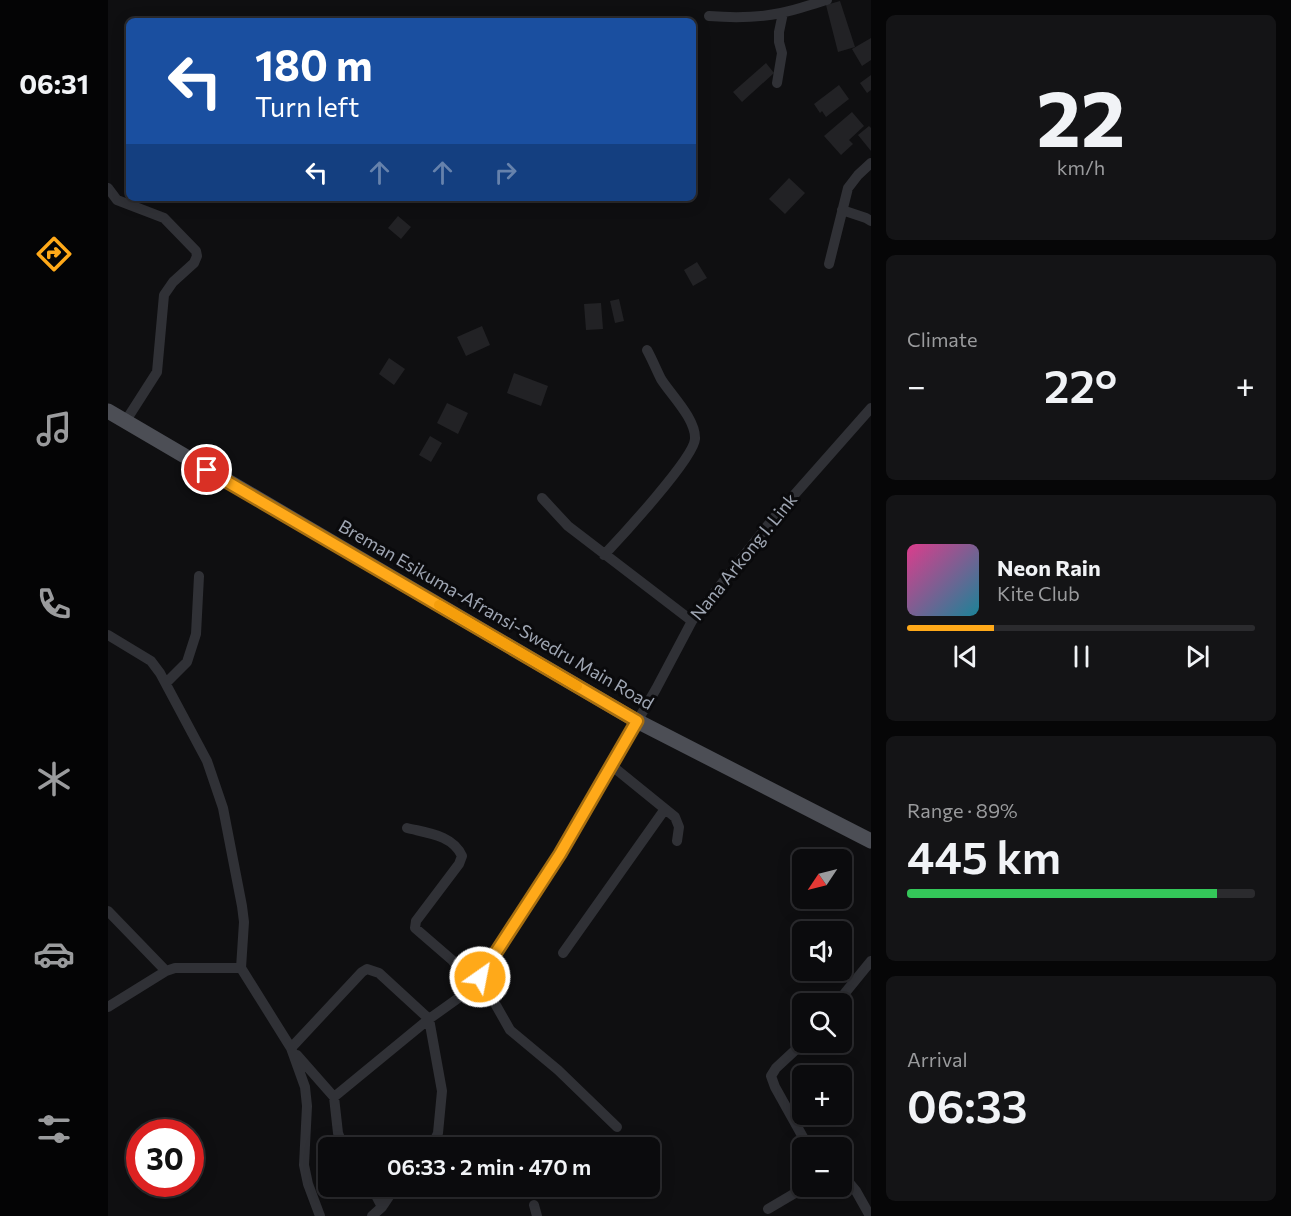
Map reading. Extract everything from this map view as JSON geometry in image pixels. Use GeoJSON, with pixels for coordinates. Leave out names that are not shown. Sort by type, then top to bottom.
{"type":"FeatureCollection","features":[{"type":"Feature","properties":{"kind":"main road","name":"Breman Esikuma-Afransi-Swedru Main Road"},"geometry":{"type":"LineString","coordinates":[[108,411],[637,721],[871,841]]}},
{"type":"Feature","properties":{"kind":"street"},"geometry":{"type":"LineString","coordinates":[[710,16],[736,18],[783,13],[827,0]]}},
{"type":"Feature","properties":{"kind":"street"},"geometry":{"type":"LineString","coordinates":[[777,83],[782,53],[779,32],[783,13]]}},
{"type":"Feature","properties":{"kind":"street"},"geometry":{"type":"LineString","coordinates":[[829,264],[848,188],[871,163]]}},
{"type":"Feature","properties":{"kind":"street"},"geometry":{"type":"LineString","coordinates":[[108,188],[117,200],[164,218],[196,251],[197,256],[194,263],[173,282],[164,295],[157,372],[125,422]]}},
{"type":"Feature","properties":{"kind":"street"},"geometry":{"type":"LineString","coordinates":[[842,210],[871,221]]}},
{"type":"Feature","properties":{"kind":"street"},"geometry":{"type":"LineString","coordinates":[[604,555],[682,464],[689,455],[695,439],[690,420],[662,379],[647,350]]}},
{"type":"Feature","properties":{"kind":"street","name":"Nana Arkong I. Link"},"geometry":{"type":"LineString","coordinates":[[334,1096],[472,986],[480,977],[560,854],[692,621],[772,520],[871,408]]}},
{"type":"Feature","properties":{"kind":"street"},"geometry":{"type":"LineString","coordinates":[[542,498],[568,526],[692,621]]}},
{"type":"Feature","properties":{"kind":"street"},"geometry":{"type":"LineString","coordinates":[[166,683],[187,662],[196,634],[199,576]]}},
{"type":"Feature","properties":{"kind":"street"},"geometry":{"type":"LineString","coordinates":[[109,637],[150,661],[166,683],[207,761],[223,808],[242,906],[244,922],[241,968],[291,1048],[334,1096],[340,1137]]}},
{"type":"Feature","properties":{"kind":"street"},"geometry":{"type":"LineString","coordinates":[[611,765],[675,817],[679,827],[677,840]]}},
{"type":"Feature","properties":{"kind":"street"},"geometry":{"type":"LineString","coordinates":[[563,953],[665,809]]}},
{"type":"Feature","properties":{"kind":"street"},"geometry":{"type":"LineString","coordinates":[[407,828],[446,839],[459,849],[462,856],[459,864],[416,921],[415,928],[458,966],[472,986]]}},
{"type":"Feature","properties":{"kind":"street"},"geometry":{"type":"LineString","coordinates":[[108,911],[166,971]]}},
{"type":"Feature","properties":{"kind":"street"},"geometry":{"type":"LineString","coordinates":[[845,993],[871,961]]}},
{"type":"Feature","properties":{"kind":"street"},"geometry":{"type":"LineString","coordinates":[[108,1007],[166,971],[182,967],[241,968]]}},
{"type":"Feature","properties":{"kind":"street"},"geometry":{"type":"LineString","coordinates":[[291,1048],[358,975],[368,969],[379,973],[429,1018],[442,1091],[436,1137]]}},
{"type":"Feature","properties":{"kind":"street"},"geometry":{"type":"LineString","coordinates":[[480,977],[510,1030],[558,1070],[617,1127]]}},
{"type":"Feature","properties":{"kind":"street"},"geometry":{"type":"LineString","coordinates":[[291,1048],[305,1087],[307,1106],[304,1165],[308,1184],[320,1216]]}},
{"type":"Feature","properties":{"kind":"street"},"geometry":{"type":"LineString","coordinates":[[792,1053],[771,1076],[803,1137]]}},
{"type":"Feature","properties":{"kind":"street"},"geometry":{"type":"LineString","coordinates":[[852,1186],[870,1216]]}},
{"type":"Feature","properties":{"kind":"street"},"geometry":{"type":"LineString","coordinates":[[768,1209],[792,1195]]}},
{"type":"Feature","properties":{"kind":"street"},"geometry":{"type":"LineString","coordinates":[[377,1197],[382,1207]]}},
{"type":"Feature","properties":{"kind":"street"},"geometry":{"type":"LineString","coordinates":[[372,1216],[389,1197]]}},
{"type":"Feature","properties":{"kind":"building"},"geometry":{"type":"Polygon","coordinates":[[[840,1],[855,47],[838,52],[826,5],[840,1]]]}},
{"type":"Feature","properties":{"kind":"building"},"geometry":{"type":"Polygon","coordinates":[[[871,38],[871,60],[862,66],[852,49],[871,38]]]}},
{"type":"Feature","properties":{"kind":"building"},"geometry":{"type":"Polygon","coordinates":[[[766,63],[774,73],[742,102],[733,92],[766,63]]]}},
{"type":"Feature","properties":{"kind":"building"},"geometry":{"type":"Polygon","coordinates":[[[871,75],[871,90],[867,93],[860,83],[871,75]]]}},
{"type":"Feature","properties":{"kind":"building"},"geometry":{"type":"Polygon","coordinates":[[[839,85],[849,99],[826,117],[814,104],[839,85]]]}},
{"type":"Feature","properties":{"kind":"building"},"geometry":{"type":"Polygon","coordinates":[[[852,112],[864,126],[849,140],[853,144],[841,155],[824,136],[852,112]]]}},
{"type":"Feature","properties":{"kind":"building"},"geometry":{"type":"Polygon","coordinates":[[[869,126],[871,128],[871,151],[858,135],[869,126]]]}},
{"type":"Feature","properties":{"kind":"building"},"geometry":{"type":"Polygon","coordinates":[[[789,178],[805,193],[785,214],[769,199],[789,178]]]}},
{"type":"Feature","properties":{"kind":"building"},"geometry":{"type":"Polygon","coordinates":[[[398,216],[411,227],[401,239],[388,228],[398,216]]]}},
{"type":"Feature","properties":{"kind":"building"},"geometry":{"type":"Polygon","coordinates":[[[697,262],[707,278],[693,286],[684,270],[697,262]]]}},
{"type":"Feature","properties":{"kind":"building"},"geometry":{"type":"Polygon","coordinates":[[[619,299],[624,321],[615,323],[610,301],[619,299]]]}},
{"type":"Feature","properties":{"kind":"building"},"geometry":{"type":"Polygon","coordinates":[[[601,303],[603,329],[586,330],[584,304],[601,303]]]}},
{"type":"Feature","properties":{"kind":"building"},"geometry":{"type":"Polygon","coordinates":[[[482,326],[490,345],[466,356],[457,337],[482,326]]]}},
{"type":"Feature","properties":{"kind":"building"},"geometry":{"type":"Polygon","coordinates":[[[389,358],[405,369],[394,385],[379,374],[389,358]]]}},
{"type":"Feature","properties":{"kind":"building"},"geometry":{"type":"Polygon","coordinates":[[[514,373],[548,386],[541,406],[507,393],[514,373]]]}},
{"type":"Feature","properties":{"kind":"building"},"geometry":{"type":"Polygon","coordinates":[[[447,403],[468,413],[458,434],[437,423],[447,403]]]}},
{"type":"Feature","properties":{"kind":"building"},"geometry":{"type":"Polygon","coordinates":[[[430,436],[442,443],[431,462],[419,455],[430,436]]]}},
{"type":"Feature","properties":{"kind":"slow traffic"},"geometry":{"type":"LineString","coordinates":[[439,605],[577,686]]}},
{"type":"Feature","properties":{"kind":"route"},"geometry":{"type":"LineString","coordinates":[[207,470],[637,721],[546,878],[480,977]]}}]}
